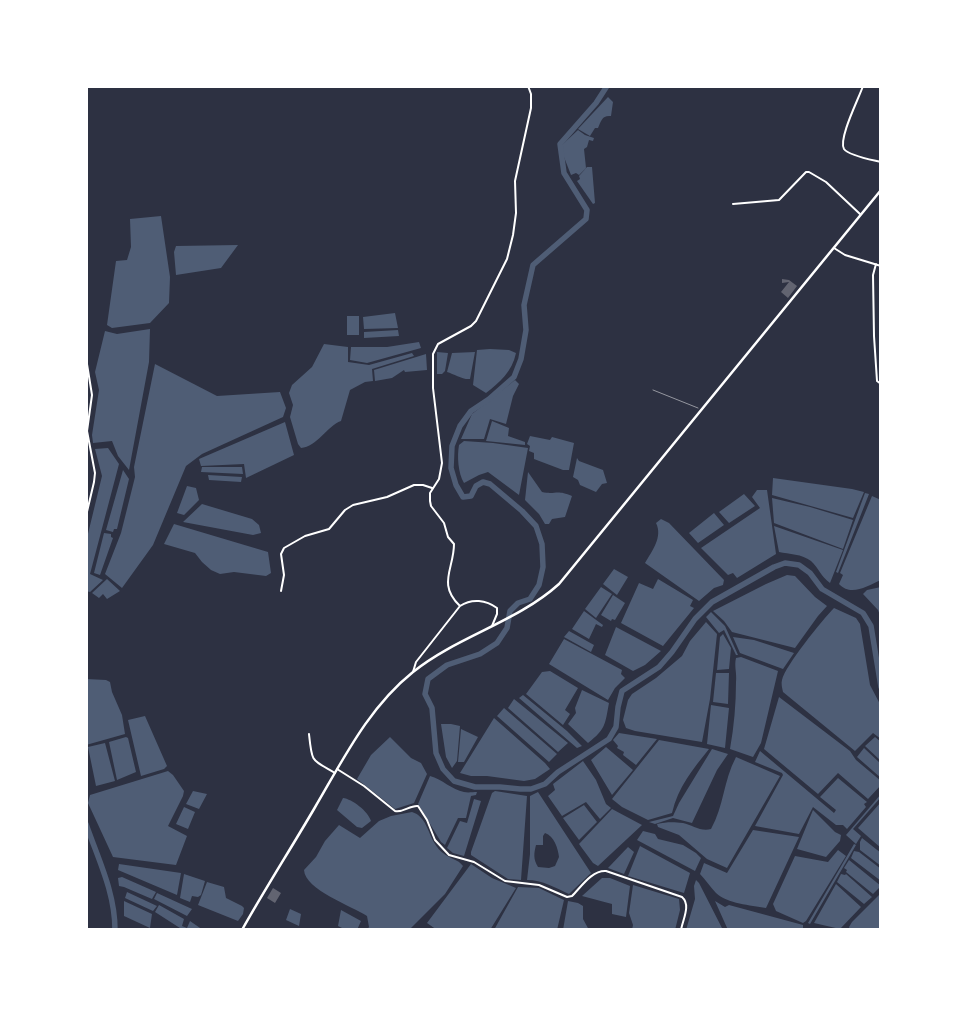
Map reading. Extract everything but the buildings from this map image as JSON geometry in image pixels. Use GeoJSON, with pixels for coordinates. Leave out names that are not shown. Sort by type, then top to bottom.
{"type":"FeatureCollection","features":[{"type":"Feature","properties":{"kind":"main road"},"geometry":{"type":"LineString","coordinates":[[242,930],[335,772],[374,712],[413,672],[452,646],[519,612],[549,593],[569,574],[881,190]]}},
{"type":"Feature","properties":{"kind":"street"},"geometry":{"type":"LineString","coordinates":[[460,606],[451,595],[448,585],[448,574],[454,544],[448,537],[444,523],[430,504],[432,488],[439,478],[442,463],[433,388],[434,350],[438,344],[471,326],[476,321],[507,258],[515,220],[515,181],[531,108],[531,94],[528,86]]}},
{"type":"Feature","properties":{"kind":"street"},"geometry":{"type":"LineString","coordinates":[[863,86],[845,133],[843,146],[850,153],[881,162]]}},
{"type":"Feature","properties":{"kind":"street"},"geometry":{"type":"LineString","coordinates":[[733,204],[779,200],[806,172],[809,172],[826,182],[861,215]]}},
{"type":"Feature","properties":{"kind":"street"},"geometry":{"type":"LineString","coordinates":[[834,248],[845,255],[881,266]]}},
{"type":"Feature","properties":{"kind":"street"},"geometry":{"type":"LineString","coordinates":[[876,264],[874,275],[874,336],[877,380],[881,384]]}},
{"type":"Feature","properties":{"kind":"street"},"geometry":{"type":"LineString","coordinates":[[86,358],[92,395],[87,431],[95,473],[86,516]]}},
{"type":"Feature","properties":{"kind":"street"},"geometry":{"type":"LineString","coordinates":[[281,591],[284,575],[281,554],[284,548],[305,536],[329,529],[345,510],[352,505],[387,497],[414,485],[432,488]]}},
{"type":"Feature","properties":{"kind":"street"},"geometry":{"type":"LineString","coordinates":[[413,672],[416,662],[460,606],[468,601],[492,605],[497,608],[498,611],[492,626]]}},
{"type":"Feature","properties":{"kind":"street"},"geometry":{"type":"LineString","coordinates":[[309,734],[314,760],[335,772]]}},
{"type":"Feature","properties":{"kind":"street"},"geometry":{"type":"LineString","coordinates":[[338,769],[364,786],[395,811],[399,812],[413,806],[418,806],[427,820],[435,840],[442,849],[449,855],[474,862],[500,879],[510,883],[539,885],[568,897],[572,896],[598,872],[612,873],[685,899],[686,906],[681,930]]}},
{"type":"Feature","properties":{"kind":"path"},"geometry":{"type":"LineString","coordinates":[[653,390],[702,409]]}},
{"type":"Feature","properties":{"kind":"water"},"geometry":{"type":"Polygon","coordinates":[[[608,97],[613,102],[611,116],[604,118],[590,136],[578,129],[608,97]]]}},
{"type":"Feature","properties":{"kind":"water"},"geometry":{"type":"Polygon","coordinates":[[[578,130],[594,138],[593,141],[589,140],[587,147],[584,149],[586,168],[579,175],[576,173],[571,175],[562,152],[562,145],[578,130]]]}},
{"type":"Feature","properties":{"kind":"water"},"geometry":{"type":"Polygon","coordinates":[[[587,167],[592,167],[595,203],[593,204],[577,181],[587,167]]]}},
{"type":"Feature","properties":{"kind":"water"},"geometry":{"type":"Polygon","coordinates":[[[161,216],[170,277],[169,303],[150,323],[112,328],[107,325],[116,261],[127,260],[131,247],[130,219],[161,216]]]}},
{"type":"Feature","properties":{"kind":"water"},"geometry":{"type":"Polygon","coordinates":[[[238,245],[221,268],[176,275],[174,252],[176,246],[238,245]]]}},
{"type":"Feature","properties":{"kind":"water"},"geometry":{"type":"Polygon","coordinates":[[[395,313],[398,328],[364,329],[363,317],[395,313]]]}},
{"type":"Feature","properties":{"kind":"water"},"geometry":{"type":"Polygon","coordinates":[[[347,316],[359,316],[359,335],[347,335],[347,316]]]}},
{"type":"Feature","properties":{"kind":"water"},"geometry":{"type":"Polygon","coordinates":[[[150,329],[149,362],[129,470],[118,456],[112,441],[93,443],[92,435],[99,390],[95,372],[105,331],[117,334],[150,329]]]}},
{"type":"Feature","properties":{"kind":"water"},"geometry":{"type":"Polygon","coordinates":[[[398,330],[399,336],[364,338],[364,332],[398,330]]]}},
{"type":"Feature","properties":{"kind":"water"},"geometry":{"type":"Polygon","coordinates":[[[419,342],[421,348],[367,363],[350,360],[351,347],[387,347],[419,342]]]}},
{"type":"Feature","properties":{"kind":"water"},"geometry":{"type":"Polygon","coordinates":[[[324,344],[348,347],[348,362],[369,365],[412,353],[414,356],[372,369],[373,381],[365,382],[350,390],[341,421],[331,427],[312,444],[301,448],[290,417],[293,405],[289,393],[292,385],[312,367],[324,344]]]}},
{"type":"Feature","properties":{"kind":"water"},"geometry":{"type":"Polygon","coordinates":[[[477,350],[509,350],[516,353],[512,366],[501,381],[486,393],[473,385],[477,350]]]}},
{"type":"Feature","properties":{"kind":"water"},"geometry":{"type":"Polygon","coordinates":[[[437,352],[448,353],[445,371],[442,374],[437,374],[437,352]]]}},
{"type":"Feature","properties":{"kind":"water"},"geometry":{"type":"Polygon","coordinates":[[[475,352],[470,379],[461,378],[447,372],[452,353],[475,352]]]}},
{"type":"Feature","properties":{"kind":"water"},"geometry":{"type":"Polygon","coordinates":[[[426,354],[427,370],[405,372],[404,370],[392,378],[375,381],[374,370],[426,354]]]}},
{"type":"Feature","properties":{"kind":"water"},"geometry":{"type":"Polygon","coordinates":[[[155,364],[217,396],[280,392],[286,408],[283,417],[202,454],[186,466],[153,545],[122,588],[105,574],[121,533],[135,477],[134,467],[155,364]]]}},
{"type":"Feature","properties":{"kind":"water"},"geometry":{"type":"Polygon","coordinates":[[[515,380],[519,384],[513,396],[506,424],[490,419],[484,439],[461,439],[472,414],[515,380]]]}},
{"type":"Feature","properties":{"kind":"water"},"geometry":{"type":"Polygon","coordinates":[[[492,421],[509,428],[508,436],[525,442],[525,445],[486,441],[492,421]]]}},
{"type":"Feature","properties":{"kind":"water"},"geometry":{"type":"Polygon","coordinates":[[[285,422],[294,455],[246,478],[244,464],[201,466],[199,459],[285,422]]]}},
{"type":"Feature","properties":{"kind":"water"},"geometry":{"type":"Polygon","coordinates":[[[530,436],[550,440],[552,437],[574,443],[569,470],[563,470],[534,459],[534,453],[529,451],[530,446],[527,444],[530,436]]]}},
{"type":"Feature","properties":{"kind":"water"},"geometry":{"type":"Polygon","coordinates":[[[464,441],[528,448],[519,495],[488,472],[464,483],[459,469],[458,454],[459,445],[464,441]]]}},
{"type":"Feature","properties":{"kind":"water"},"geometry":{"type":"Polygon","coordinates":[[[108,448],[119,464],[90,574],[103,580],[90,592],[86,591],[86,542],[102,476],[95,449],[108,448]]]}},
{"type":"Feature","properties":{"kind":"water"},"geometry":{"type":"Polygon","coordinates":[[[577,458],[579,461],[603,470],[607,483],[602,484],[596,492],[580,485],[578,480],[573,477],[577,458]]]}},
{"type":"Feature","properties":{"kind":"water"},"geometry":{"type":"Polygon","coordinates":[[[202,467],[242,467],[243,474],[201,472],[202,467]]]}},
{"type":"Feature","properties":{"kind":"water"},"geometry":{"type":"Polygon","coordinates":[[[123,470],[129,479],[117,529],[114,529],[113,532],[106,530],[123,470]]]}},
{"type":"Feature","properties":{"kind":"water"},"geometry":{"type":"Polygon","coordinates":[[[528,472],[542,492],[559,492],[572,496],[565,517],[552,519],[549,524],[545,524],[539,514],[525,500],[528,472]]]}},
{"type":"Feature","properties":{"kind":"water"},"geometry":{"type":"Polygon","coordinates":[[[208,475],[242,477],[241,482],[209,480],[208,475]]]}},
{"type":"Feature","properties":{"kind":"water"},"geometry":{"type":"Polygon","coordinates":[[[773,478],[864,492],[853,518],[772,495],[773,478]]]}},
{"type":"Feature","properties":{"kind":"water"},"geometry":{"type":"Polygon","coordinates":[[[187,486],[196,488],[199,500],[184,515],[177,513],[187,486]]]}},
{"type":"Feature","properties":{"kind":"water"},"geometry":{"type":"Polygon","coordinates":[[[757,490],[767,490],[776,554],[737,578],[733,573],[728,575],[701,548],[760,508],[752,497],[757,490]]]}},
{"type":"Feature","properties":{"kind":"water"},"geometry":{"type":"Polygon","coordinates":[[[865,493],[869,494],[838,573],[836,572],[865,493]]]}},
{"type":"Feature","properties":{"kind":"water"},"geometry":{"type":"Polygon","coordinates":[[[744,494],[755,506],[729,523],[719,512],[744,494]]]}},
{"type":"Feature","properties":{"kind":"water"},"geometry":{"type":"Polygon","coordinates":[[[872,496],[881,500],[881,580],[859,589],[849,590],[839,584],[843,575],[840,573],[872,496]]]}},
{"type":"Feature","properties":{"kind":"water"},"geometry":{"type":"Polygon","coordinates":[[[772,498],[853,520],[843,549],[774,523],[772,498]]]}},
{"type":"Feature","properties":{"kind":"water"},"geometry":{"type":"Polygon","coordinates":[[[202,504],[252,519],[259,525],[261,533],[253,535],[183,522],[202,504]]]}},
{"type":"Feature","properties":{"kind":"water"},"geometry":{"type":"Polygon","coordinates":[[[714,513],[724,525],[698,543],[689,533],[714,513]]]}},
{"type":"Feature","properties":{"kind":"water"},"geometry":{"type":"Polygon","coordinates":[[[661,519],[669,523],[724,580],[723,585],[714,588],[699,601],[645,563],[656,544],[658,528],[656,523],[661,519]]]}},
{"type":"Feature","properties":{"kind":"water"},"geometry":{"type":"Polygon","coordinates":[[[174,524],[268,552],[271,573],[266,576],[234,572],[220,574],[211,570],[195,553],[164,544],[174,524]]]}},
{"type":"Feature","properties":{"kind":"water"},"geometry":{"type":"Polygon","coordinates":[[[774,526],[843,550],[830,583],[811,561],[800,556],[779,552],[774,526]]]}},
{"type":"Feature","properties":{"kind":"water"},"geometry":{"type":"Polygon","coordinates":[[[104,533],[111,534],[113,538],[100,575],[94,573],[104,533]]]}},
{"type":"Feature","properties":{"kind":"water"},"geometry":{"type":"Polygon","coordinates":[[[614,569],[628,577],[617,595],[603,584],[614,569]]]}},
{"type":"Feature","properties":{"kind":"water"},"geometry":{"type":"Polygon","coordinates":[[[787,575],[795,576],[815,597],[827,606],[795,648],[732,632],[713,611],[766,584],[787,575]]]}},
{"type":"Feature","properties":{"kind":"water"},"geometry":{"type":"Polygon","coordinates":[[[107,579],[120,591],[107,599],[103,594],[99,598],[92,593],[107,579]]]}},
{"type":"Feature","properties":{"kind":"water"},"geometry":{"type":"Polygon","coordinates":[[[658,579],[693,600],[690,606],[694,608],[663,646],[621,623],[639,583],[653,589],[658,579]]]}},
{"type":"Feature","properties":{"kind":"water"},"geometry":{"type":"Polygon","coordinates":[[[601,587],[612,594],[596,618],[585,609],[601,587]]]}},
{"type":"Feature","properties":{"kind":"water"},"geometry":{"type":"Polygon","coordinates":[[[881,587],[881,618],[878,610],[863,594],[867,590],[881,587]]]}},
{"type":"Feature","properties":{"kind":"water"},"geometry":{"type":"Polygon","coordinates":[[[613,595],[625,603],[615,620],[612,619],[611,621],[601,615],[613,595]]]}},
{"type":"Feature","properties":{"kind":"water"},"geometry":{"type":"Polygon","coordinates":[[[834,608],[856,618],[860,624],[870,685],[881,706],[881,739],[873,733],[855,751],[783,692],[782,687],[782,680],[790,664],[834,608]]]}},
{"type":"Feature","properties":{"kind":"water"},"geometry":{"type":"Polygon","coordinates":[[[584,611],[603,625],[602,627],[596,624],[589,639],[572,629],[584,611]]]}},
{"type":"Feature","properties":{"kind":"water"},"geometry":{"type":"Polygon","coordinates":[[[711,612],[725,626],[738,655],[736,655],[724,630],[719,633],[706,617],[711,612]]]}},
{"type":"Feature","properties":{"kind":"water"},"geometry":{"type":"Polygon","coordinates":[[[706,622],[717,634],[710,699],[702,742],[626,728],[623,720],[628,700],[632,694],[656,678],[682,656],[690,641],[706,622]]]}},
{"type":"Feature","properties":{"kind":"water"},"geometry":{"type":"Polygon","coordinates":[[[616,627],[661,651],[645,665],[633,671],[605,655],[616,627]]]}},
{"type":"Feature","properties":{"kind":"water"},"geometry":{"type":"Polygon","coordinates":[[[569,631],[594,645],[591,652],[564,637],[569,631]]]}},
{"type":"Feature","properties":{"kind":"water"},"geometry":{"type":"Polygon","coordinates":[[[723,634],[731,648],[729,669],[717,670],[720,637],[723,634]]]}},
{"type":"Feature","properties":{"kind":"water"},"geometry":{"type":"Polygon","coordinates":[[[733,637],[754,640],[794,653],[783,669],[740,653],[733,637]]]}},
{"type":"Feature","properties":{"kind":"water"},"geometry":{"type":"Polygon","coordinates":[[[564,639],[622,670],[621,674],[625,678],[615,688],[608,700],[549,664],[564,639]]]}},
{"type":"Feature","properties":{"kind":"water"},"geometry":{"type":"Polygon","coordinates":[[[741,657],[778,671],[761,743],[753,757],[730,749],[735,707],[735,661],[736,658],[741,657]]]}},
{"type":"Feature","properties":{"kind":"water"},"geometry":{"type":"Polygon","coordinates":[[[550,671],[578,688],[565,710],[570,714],[563,725],[526,694],[542,672],[550,671]]]}},
{"type":"Feature","properties":{"kind":"water"},"geometry":{"type":"Polygon","coordinates":[[[716,673],[729,673],[728,704],[713,702],[716,673]]]}},
{"type":"Feature","properties":{"kind":"water"},"geometry":{"type":"Polygon","coordinates":[[[86,679],[110,682],[112,692],[122,715],[125,734],[86,745],[86,679]]]}},
{"type":"Feature","properties":{"kind":"water"},"geometry":{"type":"Polygon","coordinates":[[[582,690],[609,703],[602,730],[588,743],[568,724],[576,713],[575,708],[582,690]]]}},
{"type":"Feature","properties":{"kind":"water"},"geometry":{"type":"Polygon","coordinates":[[[523,695],[567,731],[582,746],[577,748],[519,698],[523,695]]]}},
{"type":"Feature","properties":{"kind":"water"},"geometry":{"type":"Polygon","coordinates":[[[779,697],[850,751],[856,760],[881,781],[881,785],[868,799],[838,773],[818,794],[764,749],[779,697]]]}},
{"type":"Feature","properties":{"kind":"water"},"geometry":{"type":"Polygon","coordinates":[[[514,699],[568,743],[558,752],[508,708],[514,699]]]}},
{"type":"Feature","properties":{"kind":"water"},"geometry":{"type":"Polygon","coordinates":[[[711,705],[729,708],[725,748],[707,744],[711,705]]]}},
{"type":"Feature","properties":{"kind":"water"},"geometry":{"type":"Polygon","coordinates":[[[504,708],[557,754],[549,762],[497,716],[504,708]]]}},
{"type":"Feature","properties":{"kind":"water"},"geometry":{"type":"Polygon","coordinates":[[[145,716],[167,766],[164,769],[141,776],[128,720],[145,716]]]}},
{"type":"Feature","properties":{"kind":"water"},"geometry":{"type":"Polygon","coordinates":[[[494,718],[550,769],[535,779],[524,781],[487,776],[471,776],[460,773],[494,718]]]}},
{"type":"Feature","properties":{"kind":"water"},"geometry":{"type":"Polygon","coordinates":[[[441,724],[460,726],[457,761],[452,768],[446,757],[441,724]]]}},
{"type":"Feature","properties":{"kind":"water"},"geometry":{"type":"Polygon","coordinates":[[[461,729],[478,737],[464,762],[458,762],[461,729]]]}},
{"type":"Feature","properties":{"kind":"water"},"geometry":{"type":"Polygon","coordinates":[[[619,733],[657,739],[636,765],[623,755],[624,752],[617,748],[618,746],[613,740],[619,733]]]}},
{"type":"Feature","properties":{"kind":"water"},"geometry":{"type":"Polygon","coordinates":[[[390,737],[411,758],[421,763],[427,774],[414,803],[395,809],[357,779],[371,755],[390,737]]]}},
{"type":"Feature","properties":{"kind":"water"},"geometry":{"type":"Polygon","coordinates":[[[875,737],[881,742],[881,761],[865,746],[875,737]]]}},
{"type":"Feature","properties":{"kind":"water"},"geometry":{"type":"Polygon","coordinates":[[[128,738],[136,772],[117,780],[109,742],[128,738]]]}},
{"type":"Feature","properties":{"kind":"water"},"geometry":{"type":"Polygon","coordinates":[[[659,740],[709,749],[682,787],[672,813],[648,820],[622,807],[612,799],[659,740]]]}},
{"type":"Feature","properties":{"kind":"water"},"geometry":{"type":"Polygon","coordinates":[[[105,743],[115,781],[96,786],[88,747],[105,743]]]}},
{"type":"Feature","properties":{"kind":"water"},"geometry":{"type":"Polygon","coordinates":[[[606,747],[633,770],[612,795],[591,760],[606,747]]]}},
{"type":"Feature","properties":{"kind":"water"},"geometry":{"type":"Polygon","coordinates":[[[864,748],[881,764],[881,778],[857,757],[864,748]]]}},
{"type":"Feature","properties":{"kind":"water"},"geometry":{"type":"Polygon","coordinates":[[[712,749],[728,754],[717,770],[692,823],[673,818],[655,824],[649,822],[673,816],[712,749]]]}},
{"type":"Feature","properties":{"kind":"water"},"geometry":{"type":"Polygon","coordinates":[[[760,751],[834,813],[836,810],[820,797],[838,778],[867,802],[864,804],[866,807],[847,829],[843,825],[836,825],[813,807],[799,834],[755,826],[783,775],[755,762],[760,751]]]}},
{"type":"Feature","properties":{"kind":"water"},"geometry":{"type":"Polygon","coordinates":[[[736,757],[780,776],[727,868],[707,859],[679,835],[658,827],[657,824],[683,823],[700,829],[711,829],[719,812],[728,776],[736,757]]]}},
{"type":"Feature","properties":{"kind":"water"},"geometry":{"type":"Polygon","coordinates":[[[583,761],[596,780],[606,804],[611,808],[600,819],[586,802],[562,816],[548,796],[555,790],[553,784],[583,761]]]}},
{"type":"Feature","properties":{"kind":"water"},"geometry":{"type":"Polygon","coordinates":[[[168,771],[184,791],[168,826],[187,836],[176,865],[113,857],[88,803],[90,795],[168,771]]]}},
{"type":"Feature","properties":{"kind":"water"},"geometry":{"type":"Polygon","coordinates":[[[430,776],[460,791],[477,792],[476,795],[471,796],[466,818],[458,818],[445,845],[441,842],[418,804],[430,776]]]}},
{"type":"Feature","properties":{"kind":"water"},"geometry":{"type":"Polygon","coordinates":[[[193,791],[207,794],[199,809],[186,804],[193,791]]]}},
{"type":"Feature","properties":{"kind":"water"},"geometry":{"type":"Polygon","coordinates":[[[495,791],[527,796],[521,880],[508,879],[471,855],[492,793],[495,791]]]}},
{"type":"Feature","properties":{"kind":"water"},"geometry":{"type":"Polygon","coordinates":[[[538,792],[591,873],[569,894],[543,883],[527,880],[530,854],[530,796],[538,792]],[[545,833],[543,836],[543,845],[536,845],[534,856],[538,867],[549,868],[555,866],[559,857],[555,843],[545,833]]]}},
{"type":"Feature","properties":{"kind":"water"},"geometry":{"type":"Polygon","coordinates":[[[881,794],[881,797],[853,829],[861,836],[856,844],[846,835],[881,794]]]}},
{"type":"Feature","properties":{"kind":"water"},"geometry":{"type":"Polygon","coordinates":[[[343,798],[359,806],[367,813],[371,821],[362,828],[357,827],[337,810],[343,798]]]}},
{"type":"Feature","properties":{"kind":"water"},"geometry":{"type":"Polygon","coordinates":[[[474,799],[481,801],[464,856],[453,853],[447,848],[460,821],[467,823],[474,799]]]}},
{"type":"Feature","properties":{"kind":"water"},"geometry":{"type":"Polygon","coordinates":[[[881,802],[881,848],[858,828],[881,802]]]}},
{"type":"Feature","properties":{"kind":"water"},"geometry":{"type":"Polygon","coordinates":[[[584,805],[597,822],[579,840],[563,818],[584,805]]]}},
{"type":"Feature","properties":{"kind":"water"},"geometry":{"type":"Polygon","coordinates":[[[184,807],[195,812],[188,829],[176,824],[184,807]]]}},
{"type":"Feature","properties":{"kind":"water"},"geometry":{"type":"Polygon","coordinates":[[[612,809],[642,825],[598,866],[593,863],[579,844],[612,809]]]}},
{"type":"Feature","properties":{"kind":"water"},"geometry":{"type":"Polygon","coordinates":[[[813,810],[835,832],[841,835],[840,841],[826,857],[797,849],[813,810]]]}},
{"type":"Feature","properties":{"kind":"water"},"geometry":{"type":"Polygon","coordinates":[[[412,812],[424,821],[440,850],[463,866],[445,894],[409,930],[367,930],[369,927],[367,916],[320,891],[306,877],[304,870],[339,825],[360,838],[379,821],[391,816],[412,812]]]}},
{"type":"Feature","properties":{"kind":"water"},"geometry":{"type":"Polygon","coordinates":[[[753,830],[799,837],[766,908],[740,904],[721,897],[700,874],[704,863],[727,873],[753,830]]]}},
{"type":"Feature","properties":{"kind":"water"},"geometry":{"type":"Polygon","coordinates":[[[643,831],[655,834],[658,839],[683,845],[696,853],[701,858],[695,871],[637,840],[643,831]]]}},
{"type":"Feature","properties":{"kind":"water"},"geometry":{"type":"Polygon","coordinates":[[[862,838],[881,853],[881,866],[860,850],[862,838]]]}},
{"type":"Feature","properties":{"kind":"water"},"geometry":{"type":"Polygon","coordinates":[[[854,844],[856,845],[810,924],[808,923],[854,844]]]}},
{"type":"Feature","properties":{"kind":"water"},"geometry":{"type":"Polygon","coordinates":[[[640,846],[690,873],[684,893],[628,876],[640,846]]]}},
{"type":"Feature","properties":{"kind":"water"},"geometry":{"type":"Polygon","coordinates":[[[628,847],[634,852],[624,874],[608,868],[628,847]]]}},
{"type":"Feature","properties":{"kind":"water"},"geometry":{"type":"Polygon","coordinates":[[[838,850],[846,856],[806,921],[803,923],[776,911],[773,904],[795,856],[828,862],[838,850]]]}},
{"type":"Feature","properties":{"kind":"water"},"geometry":{"type":"Polygon","coordinates":[[[854,851],[859,852],[881,869],[881,881],[851,858],[854,851]]]}},
{"type":"Feature","properties":{"kind":"water"},"geometry":{"type":"Polygon","coordinates":[[[849,860],[881,886],[873,894],[846,872],[847,870],[844,868],[849,860]]]}},
{"type":"Feature","properties":{"kind":"water"},"geometry":{"type":"Polygon","coordinates":[[[119,864],[181,873],[177,895],[118,870],[119,864]]]}},
{"type":"Feature","properties":{"kind":"water"},"geometry":{"type":"Polygon","coordinates":[[[471,864],[492,878],[516,888],[490,930],[437,930],[427,923],[471,864]]]}},
{"type":"Feature","properties":{"kind":"water"},"geometry":{"type":"Polygon","coordinates":[[[184,874],[205,881],[201,895],[198,897],[192,896],[190,902],[180,898],[184,874]]]}},
{"type":"Feature","properties":{"kind":"water"},"geometry":{"type":"Polygon","coordinates":[[[841,874],[846,874],[872,897],[864,904],[837,882],[841,874]]]}},
{"type":"Feature","properties":{"kind":"water"},"geometry":{"type":"Polygon","coordinates":[[[122,877],[156,892],[152,899],[119,886],[118,878],[122,877]]]}},
{"type":"Feature","properties":{"kind":"water"},"geometry":{"type":"Polygon","coordinates":[[[602,878],[610,878],[630,886],[626,917],[612,914],[612,904],[582,896],[602,878]]]}},
{"type":"Feature","properties":{"kind":"water"},"geometry":{"type":"Polygon","coordinates":[[[696,880],[723,930],[686,930],[695,899],[694,886],[696,880]]]}},
{"type":"Feature","properties":{"kind":"water"},"geometry":{"type":"Polygon","coordinates":[[[207,882],[224,887],[226,898],[244,908],[243,914],[238,921],[198,905],[207,882]]]}},
{"type":"Feature","properties":{"kind":"water"},"geometry":{"type":"Polygon","coordinates":[[[836,884],[861,907],[840,929],[814,923],[836,884]]]}},
{"type":"Feature","properties":{"kind":"water"},"geometry":{"type":"Polygon","coordinates":[[[633,885],[679,899],[680,910],[675,930],[632,930],[633,925],[629,913],[633,885]]]}},
{"type":"Feature","properties":{"kind":"water"},"geometry":{"type":"Polygon","coordinates":[[[518,887],[539,888],[564,900],[557,930],[494,930],[518,887]]]}},
{"type":"Feature","properties":{"kind":"water"},"geometry":{"type":"Polygon","coordinates":[[[127,892],[157,906],[153,911],[125,898],[127,892]]]}},
{"type":"Feature","properties":{"kind":"water"},"geometry":{"type":"Polygon","coordinates":[[[157,893],[192,909],[187,916],[154,899],[157,893]]]}},
{"type":"Feature","properties":{"kind":"water"},"geometry":{"type":"Polygon","coordinates":[[[881,893],[881,930],[850,930],[849,927],[852,922],[881,893]]]}},
{"type":"Feature","properties":{"kind":"water"},"geometry":{"type":"Polygon","coordinates":[[[124,901],[152,914],[150,928],[124,916],[124,901]]]}},
{"type":"Feature","properties":{"kind":"water"},"geometry":{"type":"Polygon","coordinates":[[[568,901],[583,906],[583,919],[589,930],[563,930],[568,901]]]}},
{"type":"Feature","properties":{"kind":"water"},"geometry":{"type":"Polygon","coordinates":[[[715,901],[725,907],[729,905],[803,925],[803,930],[728,930],[715,901]]]}},
{"type":"Feature","properties":{"kind":"water"},"geometry":{"type":"Polygon","coordinates":[[[159,905],[184,919],[182,926],[187,928],[190,921],[203,930],[183,930],[155,912],[159,905]]]}},
{"type":"Feature","properties":{"kind":"water"},"geometry":{"type":"Polygon","coordinates":[[[290,909],[301,914],[299,926],[286,920],[290,909]]]}},
{"type":"Feature","properties":{"kind":"water"},"geometry":{"type":"Polygon","coordinates":[[[341,910],[361,921],[357,930],[346,930],[338,926],[341,910]]]}},
{"type":"Feature","properties":{"kind":"waterway"},"geometry":{"type":"LineString","coordinates":[[607,86],[596,103],[560,144],[564,173],[587,210],[586,219],[533,265],[524,305],[526,330],[521,359],[514,377],[489,399],[471,411],[460,426],[452,446],[451,468],[456,485],[463,497],[471,496],[476,486],[483,482],[490,484],[522,511],[536,526],[542,544],[543,567],[539,585],[530,599],[518,603],[510,611],[507,628],[497,643],[480,654],[447,665],[428,679],[425,694],[432,708],[436,753],[443,769],[454,781],[475,787],[531,789],[545,784],[558,772],[609,739],[616,727],[622,691],[659,667],[695,619],[712,602],[774,567],[785,563],[799,565],[810,573],[822,589],[863,613],[871,626],[881,687]]}},
{"type":"Feature","properties":{"kind":"waterway"},"geometry":{"type":"LineString","coordinates":[[86,824],[109,889],[115,930]]}}]}
